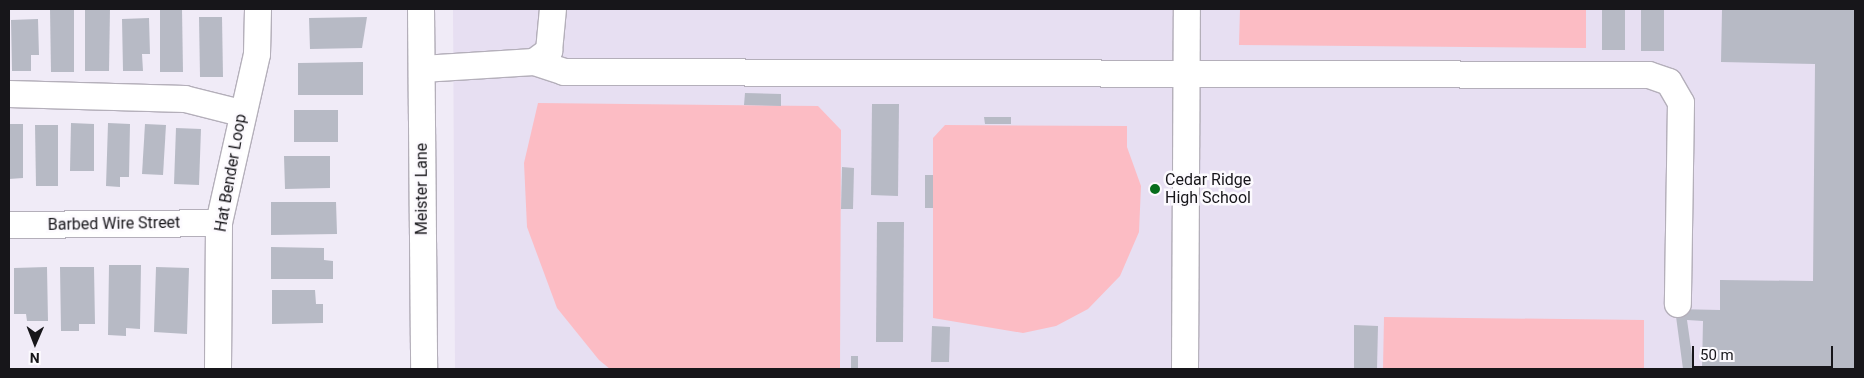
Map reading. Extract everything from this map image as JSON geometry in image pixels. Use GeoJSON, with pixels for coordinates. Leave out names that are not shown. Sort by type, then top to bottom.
{"type":"FeatureCollection","features":[{"type":"Feature","properties":{"kind":"street","name":"Hat Bender Loop"},"geometry":{"type":"LineString","coordinates":[[218,369],[219,222],[241,113],[257,54],[258,9]]}},
{"type":"Feature","properties":{"kind":"street","name":"Meister Lane"},"geometry":{"type":"LineString","coordinates":[[421,9],[424,369]]}},
{"type":"Feature","properties":{"kind":"street"},"geometry":{"type":"LineString","coordinates":[[534,62],[549,51],[553,9]]}},
{"type":"Feature","properties":{"kind":"street"},"geometry":{"type":"LineString","coordinates":[[1185,369],[1187,9]]}},
{"type":"Feature","properties":{"kind":"street"},"geometry":{"type":"LineString","coordinates":[[422,69],[534,62],[564,72],[1187,70],[1636,74],[1663,78],[1677,90],[1681,103],[1678,304]]}},
{"type":"Feature","properties":{"kind":"street"},"geometry":{"type":"LineString","coordinates":[[9,94],[185,99],[241,113]]}},
{"type":"Feature","properties":{"kind":"street","name":"Barbed Wire Street"},"geometry":{"type":"LineString","coordinates":[[9,224],[219,222]]}},
{"type":"Feature","properties":{"kind":"shaded area","name":"Cedar Ridge High School"},"geometry":{"type":"Polygon","coordinates":[[[453,9],[1855,9],[1855,369],[455,369],[453,9]]]}},
{"type":"Feature","properties":{"kind":"shaded area"},"geometry":{"type":"Polygon","coordinates":[[[1240,9],[1586,9],[1586,48],[1239,45],[1240,9]]]}},
{"type":"Feature","properties":{"kind":"shaded area"},"geometry":{"type":"Polygon","coordinates":[[[538,103],[818,106],[841,130],[840,369],[610,369],[599,360],[557,308],[527,227],[524,163],[538,103]]]}},
{"type":"Feature","properties":{"kind":"shaded area"},"geometry":{"type":"Polygon","coordinates":[[[945,125],[1127,126],[1127,147],[1141,186],[1139,232],[1120,276],[1088,309],[1056,326],[1023,333],[933,318],[933,138],[945,125]]]}},
{"type":"Feature","properties":{"kind":"shaded area"},"geometry":{"type":"Polygon","coordinates":[[[1384,317],[1644,320],[1644,369],[1383,369],[1384,317]]]}},
{"type":"Feature","properties":{"kind":"building"},"geometry":{"type":"Polygon","coordinates":[[[50,9],[74,9],[74,72],[51,72],[50,9]]]}},
{"type":"Feature","properties":{"kind":"building"},"geometry":{"type":"Polygon","coordinates":[[[85,9],[110,9],[109,71],[85,71],[85,9]]]}},
{"type":"Feature","properties":{"kind":"building"},"geometry":{"type":"Polygon","coordinates":[[[160,9],[182,9],[183,72],[160,72],[160,9]]]}},
{"type":"Feature","properties":{"kind":"building"},"geometry":{"type":"Polygon","coordinates":[[[1602,9],[1625,9],[1625,50],[1602,50],[1602,9]]]}},
{"type":"Feature","properties":{"kind":"building"},"geometry":{"type":"Polygon","coordinates":[[[1641,9],[1664,9],[1664,51],[1641,51],[1641,9]]]}},
{"type":"Feature","properties":{"kind":"building"},"geometry":{"type":"Polygon","coordinates":[[[1722,9],[1855,9],[1855,369],[1702,369],[1703,321],[1687,320],[1694,369],[1683,369],[1675,309],[1720,310],[1720,280],[1813,281],[1815,64],[1721,62],[1722,9]]]}},
{"type":"Feature","properties":{"kind":"building"},"geometry":{"type":"Polygon","coordinates":[[[199,17],[222,17],[223,77],[200,77],[199,17]]]}},
{"type":"Feature","properties":{"kind":"building"},"geometry":{"type":"Polygon","coordinates":[[[367,17],[362,48],[310,49],[309,18],[367,17]]]}},
{"type":"Feature","properties":{"kind":"building"},"geometry":{"type":"Polygon","coordinates":[[[149,18],[150,54],[142,54],[143,71],[123,71],[122,19],[149,18]]]}},
{"type":"Feature","properties":{"kind":"building"},"geometry":{"type":"Polygon","coordinates":[[[38,19],[39,55],[31,55],[31,71],[12,71],[11,20],[38,19]]]}},
{"type":"Feature","properties":{"kind":"building"},"geometry":{"type":"Polygon","coordinates":[[[363,62],[363,95],[298,95],[298,63],[363,62]]]}},
{"type":"Feature","properties":{"kind":"building"},"geometry":{"type":"Polygon","coordinates":[[[745,93],[781,94],[781,106],[744,105],[745,93]]]}},
{"type":"Feature","properties":{"kind":"building"},"geometry":{"type":"Polygon","coordinates":[[[872,104],[899,104],[898,196],[871,195],[872,104]]]}},
{"type":"Feature","properties":{"kind":"building"},"geometry":{"type":"Polygon","coordinates":[[[294,110],[338,110],[338,142],[294,142],[294,110]]]}},
{"type":"Feature","properties":{"kind":"building"},"geometry":{"type":"Polygon","coordinates":[[[984,117],[1011,117],[1011,124],[985,124],[984,117]]]}},
{"type":"Feature","properties":{"kind":"building"},"geometry":{"type":"Polygon","coordinates":[[[71,123],[94,124],[94,171],[70,171],[71,123]]]}},
{"type":"Feature","properties":{"kind":"building"},"geometry":{"type":"Polygon","coordinates":[[[108,123],[130,124],[129,177],[120,177],[120,187],[106,186],[108,123]]]}},
{"type":"Feature","properties":{"kind":"building"},"geometry":{"type":"Polygon","coordinates":[[[9,124],[23,124],[23,178],[9,179],[9,124]]]}},
{"type":"Feature","properties":{"kind":"building"},"geometry":{"type":"Polygon","coordinates":[[[145,124],[166,125],[163,175],[142,174],[145,124]]]}},
{"type":"Feature","properties":{"kind":"building"},"geometry":{"type":"Polygon","coordinates":[[[35,125],[58,125],[58,186],[36,186],[35,125]]]}},
{"type":"Feature","properties":{"kind":"building"},"geometry":{"type":"Polygon","coordinates":[[[176,128],[201,129],[199,185],[174,184],[176,128]]]}},
{"type":"Feature","properties":{"kind":"building"},"geometry":{"type":"Polygon","coordinates":[[[284,156],[330,156],[330,188],[285,189],[284,156]]]}},
{"type":"Feature","properties":{"kind":"building"},"geometry":{"type":"Polygon","coordinates":[[[842,167],[854,168],[853,209],[841,209],[842,167]]]}},
{"type":"Feature","properties":{"kind":"building"},"geometry":{"type":"Polygon","coordinates":[[[925,175],[933,175],[933,208],[925,208],[925,175]]]}},
{"type":"Feature","properties":{"kind":"building"},"geometry":{"type":"Polygon","coordinates":[[[271,202],[336,202],[337,234],[271,235],[271,202]]]}},
{"type":"Feature","properties":{"kind":"building"},"geometry":{"type":"Polygon","coordinates":[[[877,222],[904,222],[903,342],[876,342],[877,222]]]}},
{"type":"Feature","properties":{"kind":"building"},"geometry":{"type":"Polygon","coordinates":[[[271,247],[324,248],[324,260],[333,261],[333,279],[271,279],[271,247]]]}},
{"type":"Feature","properties":{"kind":"building"},"geometry":{"type":"Polygon","coordinates":[[[109,265],[141,265],[140,329],[126,328],[126,336],[108,335],[109,265]]]}},
{"type":"Feature","properties":{"kind":"building"},"geometry":{"type":"Polygon","coordinates":[[[47,267],[48,321],[27,321],[26,314],[14,314],[14,268],[47,267]]]}},
{"type":"Feature","properties":{"kind":"building"},"geometry":{"type":"Polygon","coordinates":[[[60,267],[94,267],[95,324],[79,324],[79,331],[61,331],[60,267]]]}},
{"type":"Feature","properties":{"kind":"building"},"geometry":{"type":"Polygon","coordinates":[[[156,267],[189,268],[187,334],[154,332],[156,267]]]}},
{"type":"Feature","properties":{"kind":"building"},"geometry":{"type":"Polygon","coordinates":[[[272,290],[315,290],[316,304],[323,304],[323,323],[272,324],[272,290]]]}},
{"type":"Feature","properties":{"kind":"building"},"geometry":{"type":"Polygon","coordinates":[[[1354,325],[1378,326],[1377,369],[1354,369],[1354,325]]]}},
{"type":"Feature","properties":{"kind":"building"},"geometry":{"type":"Polygon","coordinates":[[[932,326],[950,327],[949,362],[931,362],[932,326]]]}},
{"type":"Feature","properties":{"kind":"building"},"geometry":{"type":"Polygon","coordinates":[[[851,356],[858,356],[858,369],[851,369],[851,356]]]}},
{"type":"Feature","properties":{"kind":"place","name":"Cedar Ridge High School"},"geometry":{"type":"Point","coordinates":[1155,189]}}]}
